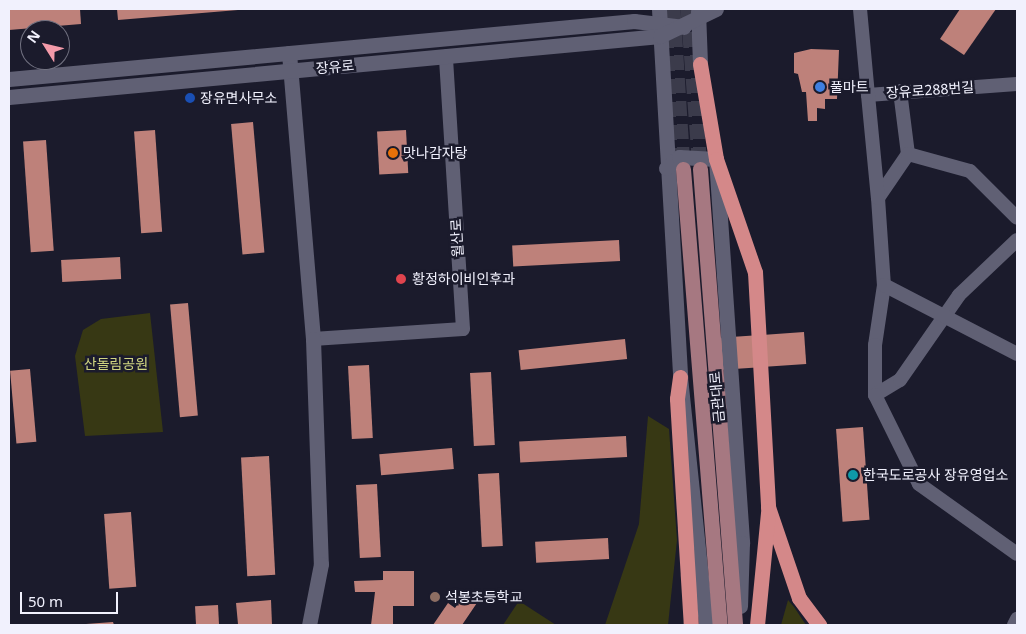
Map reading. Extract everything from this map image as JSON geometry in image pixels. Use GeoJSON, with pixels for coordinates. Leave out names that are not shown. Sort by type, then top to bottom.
{"type":"FeatureCollection","features":[{"type":"Feature","properties":{"kind":"highway"},"geometry":{"type":"LineString","coordinates":[[700,64],[716,159],[755,272],[768,506],[757,625]]}},
{"type":"Feature","properties":{"kind":"highway"},"geometry":{"type":"LineString","coordinates":[[680,377],[677,399],[691,625]]}},
{"type":"Feature","properties":{"kind":"highway"},"geometry":{"type":"LineString","coordinates":[[768,506],[799,598],[818,625]]}},
{"type":"Feature","properties":{"kind":"main road"},"geometry":{"type":"LineString","coordinates":[[706,625],[680,377],[666,168],[660,22],[684,27],[698,12],[716,9]]}},
{"type":"Feature","properties":{"kind":"main road"},"geometry":{"type":"LineString","coordinates":[[698,12],[700,64]]}},
{"type":"Feature","properties":{"kind":"main road","name":"장유로"},"geometry":{"type":"LineString","coordinates":[[9,79],[660,22]]}},
{"type":"Feature","properties":{"kind":"main road","name":"장유로"},"geometry":{"type":"LineString","coordinates":[[9,97],[446,58],[660,22]]}},
{"type":"Feature","properties":{"kind":"main road"},"geometry":{"type":"LineString","coordinates":[[289,53],[313,339],[321,564],[309,625]]}},
{"type":"Feature","properties":{"kind":"main road"},"geometry":{"type":"LineString","coordinates":[[666,168],[679,157],[716,159],[742,543],[740,625]]}},
{"type":"Feature","properties":{"kind":"main road","name":"금관대로"},"geometry":{"type":"LineString","coordinates":[[700,169],[735,625]]}},
{"type":"Feature","properties":{"kind":"main road","name":"금관대로"},"geometry":{"type":"LineString","coordinates":[[683,170],[720,625]]}},
{"type":"Feature","properties":{"kind":"street","name":"장유로288번길"},"geometry":{"type":"LineString","coordinates":[[860,9],[868,95],[900,91],[1017,84]]}},
{"type":"Feature","properties":{"kind":"street","name":"월산로"},"geometry":{"type":"LineString","coordinates":[[313,339],[463,329],[446,58]]}},
{"type":"Feature","properties":{"kind":"street"},"geometry":{"type":"LineString","coordinates":[[878,198],[908,154],[900,91]]}},
{"type":"Feature","properties":{"kind":"street"},"geometry":{"type":"LineString","coordinates":[[868,95],[884,284],[875,345],[875,395],[919,484],[1017,554]]}},
{"type":"Feature","properties":{"kind":"street"},"geometry":{"type":"LineString","coordinates":[[908,154],[970,171],[1017,218]]}},
{"type":"Feature","properties":{"kind":"street"},"geometry":{"type":"LineString","coordinates":[[875,395],[900,380],[959,296],[1017,240]]}},
{"type":"Feature","properties":{"kind":"street"},"geometry":{"type":"LineString","coordinates":[[884,284],[1017,354]]}},
{"type":"Feature","properties":{"kind":"street"},"geometry":{"type":"LineString","coordinates":[[1014,625],[1017,618]]}},
{"type":"Feature","properties":{"kind":"green space","name":"산돌림공원"},"geometry":{"type":"Polygon","coordinates":[[[150,313],[163,432],[85,436],[75,356],[83,330],[101,319],[150,313]]]}},
{"type":"Feature","properties":{"kind":"green space"},"geometry":{"type":"Polygon","coordinates":[[[648,416],[669,429],[677,540],[668,625],[605,625],[639,524],[648,416]]]}},
{"type":"Feature","properties":{"kind":"green space"},"geometry":{"type":"Polygon","coordinates":[[[788,600],[794,607],[806,625],[781,625],[788,600]]]}},
{"type":"Feature","properties":{"kind":"green space"},"geometry":{"type":"Polygon","coordinates":[[[519,601],[556,625],[503,625],[519,601]]]}},
{"type":"Feature","properties":{"kind":"building"},"geometry":{"type":"Polygon","coordinates":[[[80,9],[81,24],[70,25],[70,20],[20,20],[20,29],[9,30],[9,10],[80,9]]]}},
{"type":"Feature","properties":{"kind":"building"},"geometry":{"type":"Polygon","coordinates":[[[117,9],[238,9],[238,10],[118,20],[117,9]]]}},
{"type":"Feature","properties":{"kind":"building"},"geometry":{"type":"Polygon","coordinates":[[[960,9],[996,9],[964,55],[940,39],[960,9]]]}},
{"type":"Feature","properties":{"kind":"building","name":"풀마트"},"geometry":{"type":"Polygon","coordinates":[[[811,49],[839,50],[837,99],[825,99],[825,109],[817,108],[817,121],[808,121],[806,92],[802,92],[798,74],[794,73],[794,53],[811,49]]]}},
{"type":"Feature","properties":{"kind":"building"},"geometry":{"type":"Polygon","coordinates":[[[253,122],[264,253],[243,254],[231,124],[253,122]]]}},
{"type":"Feature","properties":{"kind":"building"},"geometry":{"type":"Polygon","coordinates":[[[155,130],[162,232],[141,233],[134,131],[155,130]]]}},
{"type":"Feature","properties":{"kind":"building","name":"맛나감자탕"},"geometry":{"type":"Polygon","coordinates":[[[406,130],[408,173],[379,174],[377,132],[406,130]]]}},
{"type":"Feature","properties":{"kind":"building"},"geometry":{"type":"Polygon","coordinates":[[[46,140],[54,251],[31,252],[23,142],[46,140]]]}},
{"type":"Feature","properties":{"kind":"building"},"geometry":{"type":"Polygon","coordinates":[[[619,240],[620,261],[513,267],[512,246],[619,240]]]}},
{"type":"Feature","properties":{"kind":"building"},"geometry":{"type":"Polygon","coordinates":[[[120,257],[121,279],[62,282],[61,260],[120,257]]]}},
{"type":"Feature","properties":{"kind":"building"},"geometry":{"type":"Polygon","coordinates":[[[188,303],[198,416],[180,417],[170,305],[188,303]]]}},
{"type":"Feature","properties":{"kind":"building"},"geometry":{"type":"Polygon","coordinates":[[[804,332],[806,364],[722,370],[720,338],[804,332]]]}},
{"type":"Feature","properties":{"kind":"building"},"geometry":{"type":"Polygon","coordinates":[[[625,339],[627,359],[521,370],[519,350],[625,339]]]}},
{"type":"Feature","properties":{"kind":"building"},"geometry":{"type":"Polygon","coordinates":[[[369,365],[373,438],[352,439],[348,366],[369,365]]]}},
{"type":"Feature","properties":{"kind":"building"},"geometry":{"type":"Polygon","coordinates":[[[30,369],[36,442],[16,443],[10,371],[30,369]]]}},
{"type":"Feature","properties":{"kind":"building"},"geometry":{"type":"Polygon","coordinates":[[[491,372],[495,445],[474,446],[470,373],[491,372]]]}},
{"type":"Feature","properties":{"kind":"building","name":"한국도로공사 장유영업소"},"geometry":{"type":"Polygon","coordinates":[[[863,427],[869,520],[843,522],[836,429],[863,427]]]}},
{"type":"Feature","properties":{"kind":"building"},"geometry":{"type":"Polygon","coordinates":[[[626,436],[627,457],[520,463],[519,442],[626,436]]]}},
{"type":"Feature","properties":{"kind":"building"},"geometry":{"type":"Polygon","coordinates":[[[452,448],[454,469],[381,475],[379,454],[452,448]]]}},
{"type":"Feature","properties":{"kind":"building"},"geometry":{"type":"Polygon","coordinates":[[[269,456],[275,575],[247,576],[241,457],[269,456]]]}},
{"type":"Feature","properties":{"kind":"building"},"geometry":{"type":"Polygon","coordinates":[[[499,473],[503,546],[482,547],[478,474],[499,473]]]}},
{"type":"Feature","properties":{"kind":"building"},"geometry":{"type":"Polygon","coordinates":[[[377,484],[381,557],[360,558],[356,485],[377,484]]]}},
{"type":"Feature","properties":{"kind":"building"},"geometry":{"type":"Polygon","coordinates":[[[131,512],[136,587],[109,589],[104,514],[131,512]]]}},
{"type":"Feature","properties":{"kind":"building"},"geometry":{"type":"Polygon","coordinates":[[[608,538],[609,559],[536,563],[535,542],[608,538]]]}},
{"type":"Feature","properties":{"kind":"building"},"geometry":{"type":"Polygon","coordinates":[[[383,571],[414,571],[414,606],[393,606],[393,625],[371,625],[375,592],[355,592],[354,581],[383,580],[383,571]]]}},
{"type":"Feature","properties":{"kind":"building"},"geometry":{"type":"Polygon","coordinates":[[[468,589],[481,597],[462,625],[433,625],[448,603],[455,608],[468,589]]]}},
{"type":"Feature","properties":{"kind":"building"},"geometry":{"type":"Polygon","coordinates":[[[271,600],[272,625],[238,624],[236,603],[271,600]]]}},
{"type":"Feature","properties":{"kind":"building"},"geometry":{"type":"Polygon","coordinates":[[[218,605],[219,625],[196,625],[195,606],[218,605]]]}},
{"type":"Feature","properties":{"kind":"building"},"geometry":{"type":"Polygon","coordinates":[[[113,622],[114,625],[86,625],[86,624],[113,622]]]}},
{"type":"Feature","properties":{"kind":"tunnel"},"geometry":{"type":"LineString","coordinates":[[673,9],[683,169]]}},
{"type":"Feature","properties":{"kind":"tunnel"},"geometry":{"type":"LineString","coordinates":[[688,9],[700,169]]}},
{"type":"Feature","properties":{"kind":"place","name":"풀마트"},"geometry":{"type":"Point","coordinates":[820,87]}},
{"type":"Feature","properties":{"kind":"place","name":"장유면사무소"},"geometry":{"type":"Point","coordinates":[190,98]}},
{"type":"Feature","properties":{"kind":"place","name":"맛나감자탕"},"geometry":{"type":"Point","coordinates":[393,153]}},
{"type":"Feature","properties":{"kind":"place","name":"황정하이비인후과"},"geometry":{"type":"Point","coordinates":[401,279]}},
{"type":"Feature","properties":{"kind":"place","name":"한국도로공사 장유영업소"},"geometry":{"type":"Point","coordinates":[853,475]}},
{"type":"Feature","properties":{"kind":"place","name":"석봉초등학교"},"geometry":{"type":"Point","coordinates":[435,597]}}]}
